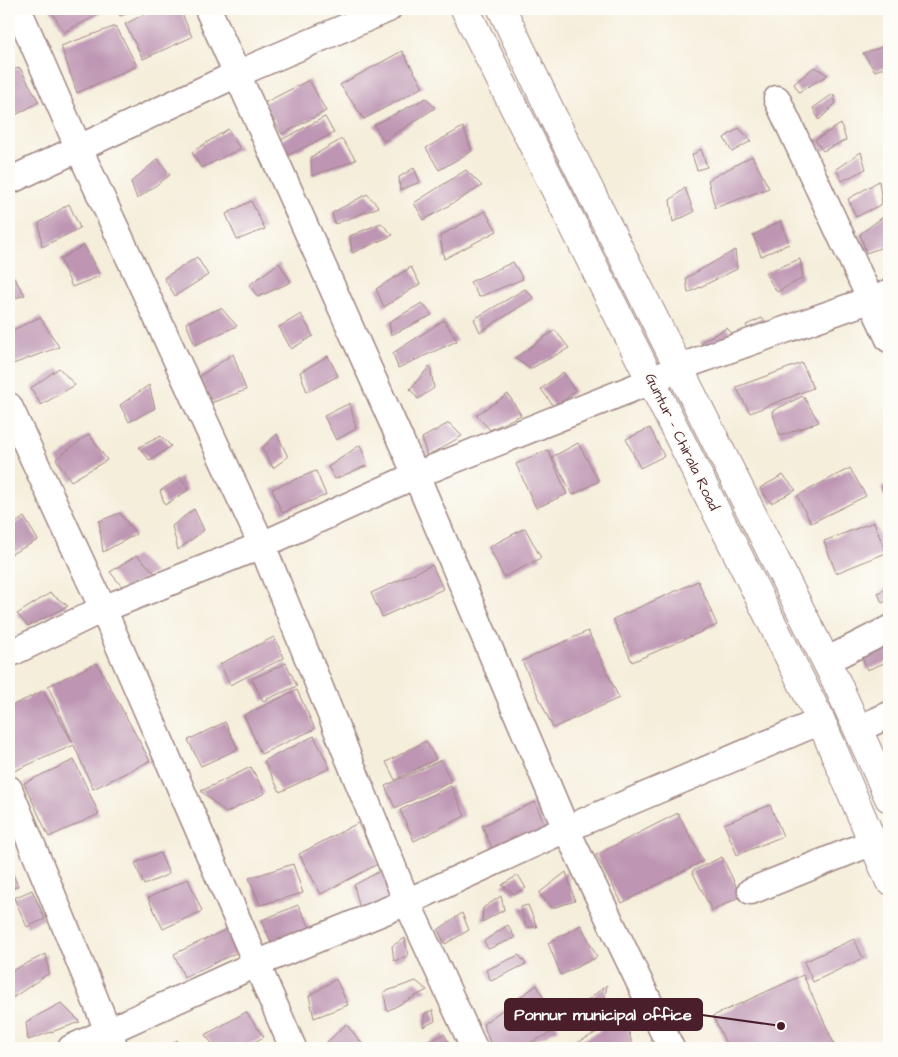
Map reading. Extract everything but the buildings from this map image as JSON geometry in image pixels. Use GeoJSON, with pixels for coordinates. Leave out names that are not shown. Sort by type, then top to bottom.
{"type":"FeatureCollection","features":[{"type":"Feature","properties":{"kind":"main road","name":"Guntur - Chirala Road"},"geometry":{"type":"LineString","coordinates":[[465,9],[820,721],[889,880]]}},
{"type":"Feature","properties":{"kind":"main road","name":"Guntur - Chirala Road"},"geometry":{"type":"LineString","coordinates":[[510,11],[557,124],[826,661],[889,798]]}},
{"type":"Feature","properties":{"kind":"street"},"geometry":{"type":"LineString","coordinates":[[18,9],[79,149],[262,545],[407,902],[474,1048]]}},
{"type":"Feature","properties":{"kind":"street"},"geometry":{"type":"LineString","coordinates":[[208,9],[416,475],[566,829],[670,1048]]}},
{"type":"Feature","properties":{"kind":"street"},"geometry":{"type":"LineString","coordinates":[[9,181],[237,74],[388,9]]}},
{"type":"Feature","properties":{"kind":"street"},"geometry":{"type":"LineString","coordinates":[[777,98],[880,297],[889,339]]}},
{"type":"Feature","properties":{"kind":"street"},"geometry":{"type":"LineString","coordinates":[[9,654],[103,608],[262,545],[416,475],[651,381],[680,367],[880,297]]}},
{"type":"Feature","properties":{"kind":"street"},"geometry":{"type":"LineString","coordinates":[[9,406],[103,608],[293,1048]]}},
{"type":"Feature","properties":{"kind":"street"},"geometry":{"type":"LineString","coordinates":[[826,661],[889,629]]}},
{"type":"Feature","properties":{"kind":"street"},"geometry":{"type":"LineString","coordinates":[[858,729],[889,715]]}},
{"type":"Feature","properties":{"kind":"street"},"geometry":{"type":"LineString","coordinates":[[71,1048],[111,1040],[256,964],[407,902],[566,829],[820,721]]}},
{"type":"Feature","properties":{"kind":"street"},"geometry":{"type":"LineString","coordinates":[[9,789],[111,1040]]}},
{"type":"Feature","properties":{"kind":"street"},"geometry":{"type":"LineString","coordinates":[[751,891],[872,842]]}},
{"type":"Feature","properties":{"kind":"place","name":"Ponnur municipal office"},"geometry":{"type":"Point","coordinates":[781,1026]}}]}
